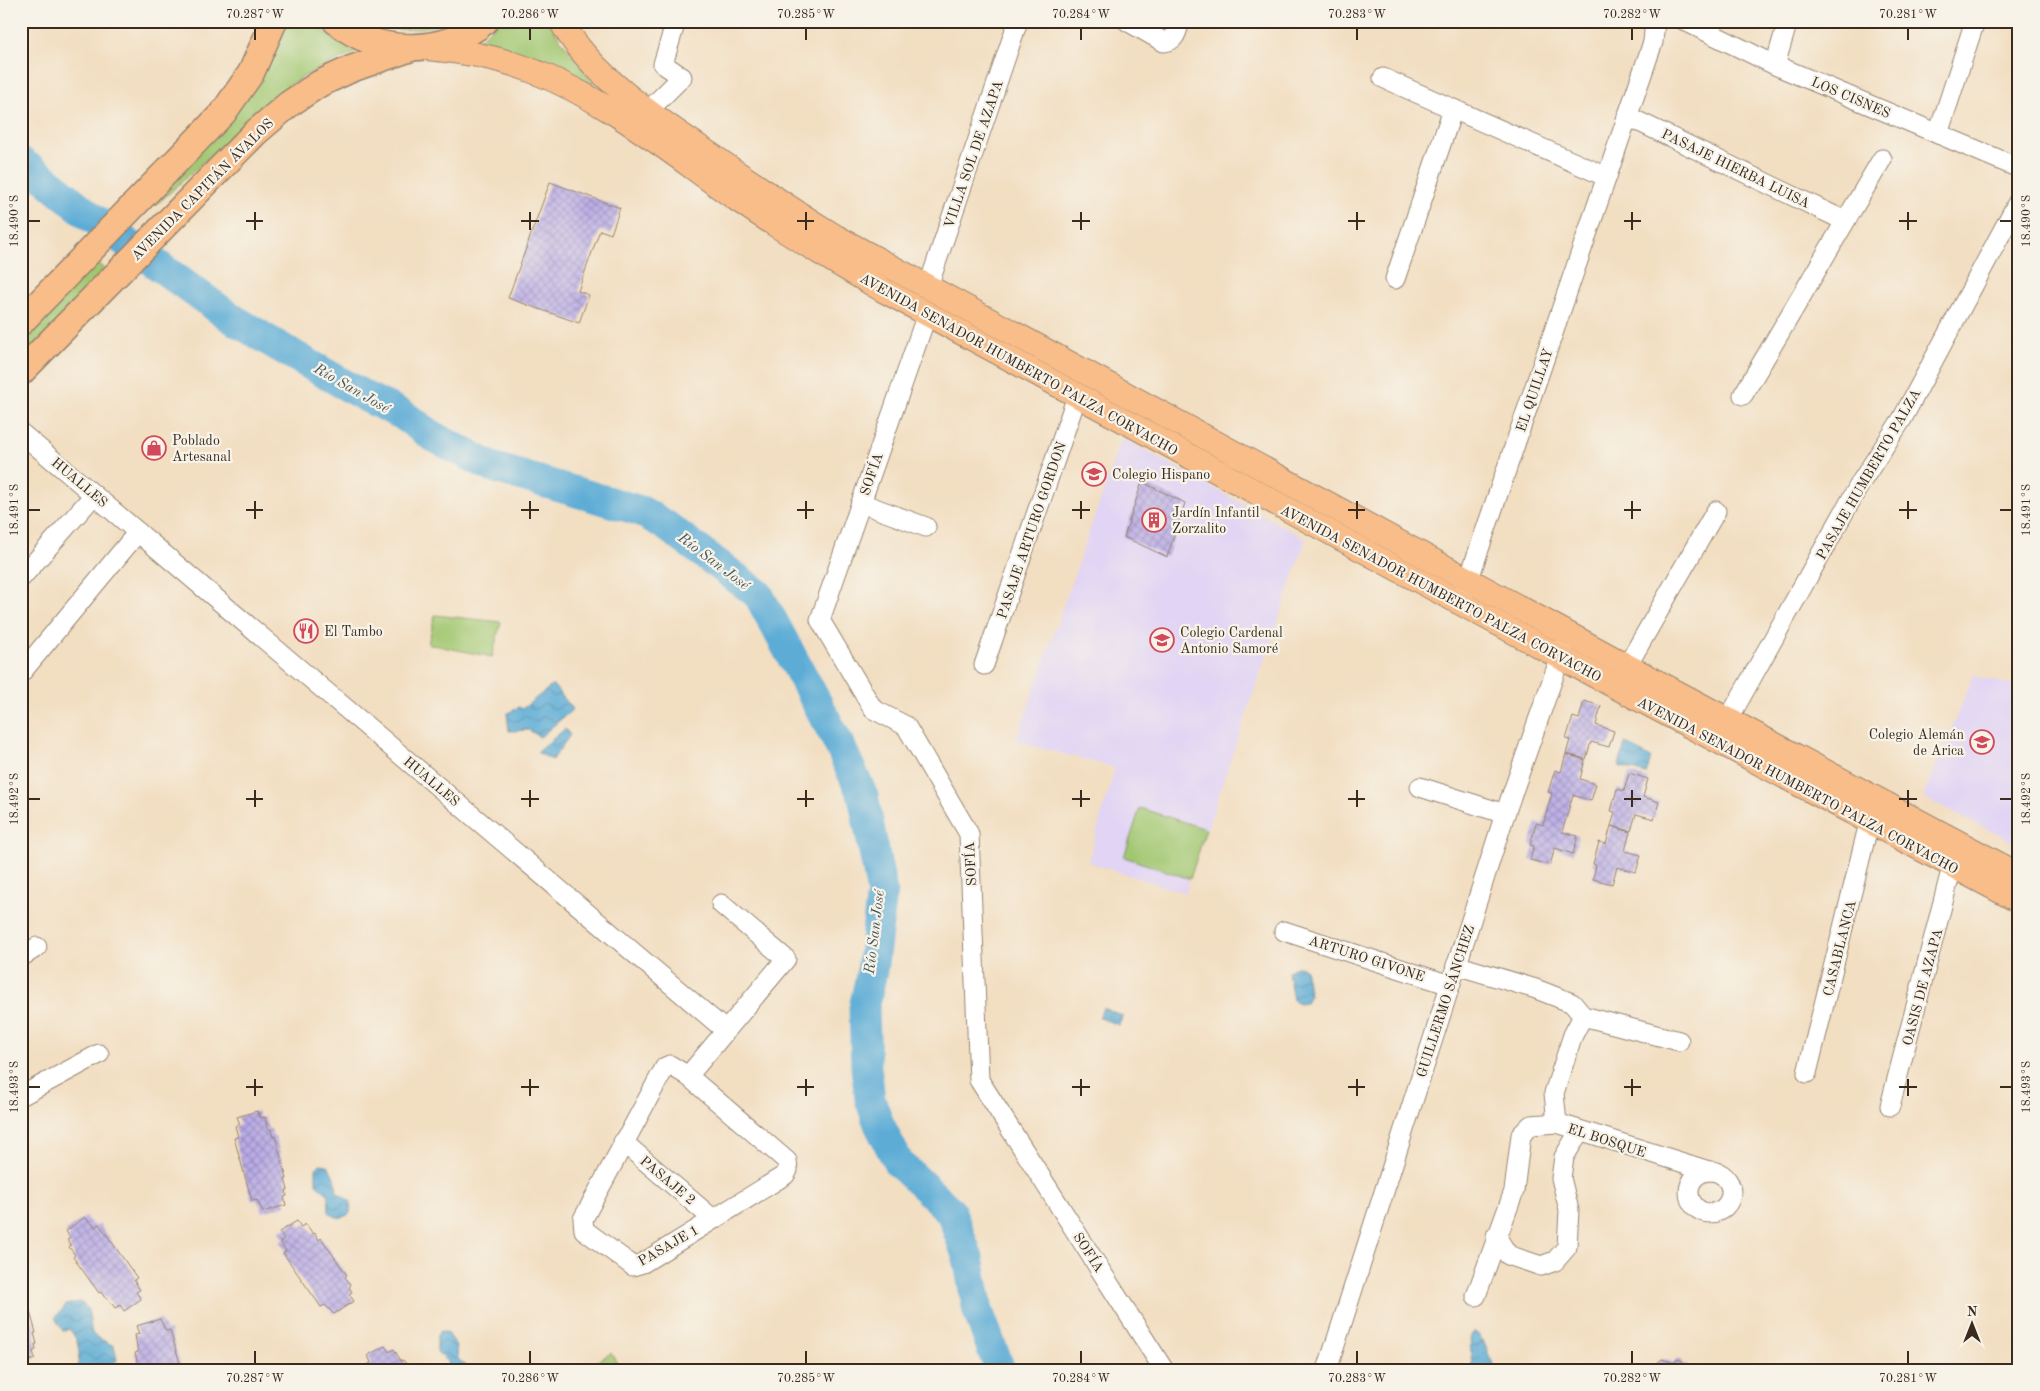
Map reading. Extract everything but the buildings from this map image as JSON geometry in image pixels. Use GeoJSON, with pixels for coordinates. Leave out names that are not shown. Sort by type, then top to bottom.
{"type":"FeatureCollection","features":[{"type":"Feature","properties":{"kind":"highway"},"geometry":{"type":"LineString","coordinates":[[21,322],[209,128],[234,99],[251,73],[274,21]]}},
{"type":"Feature","properties":{"kind":"highway"},"geometry":{"type":"LineString","coordinates":[[336,21],[366,39],[381,44],[415,48],[452,40],[485,21]]}},
{"type":"Feature","properties":{"kind":"highway","name":"AVENIDA CAPITÁN ÁVALOS"},"geometry":{"type":"LineString","coordinates":[[21,372],[255,133],[303,94],[343,72],[415,48]]}},
{"type":"Feature","properties":{"kind":"main road","name":"AVENIDA SENADOR HUMBERTO PALZA CORVACHO"},"geometry":{"type":"LineString","coordinates":[[561,21],[589,59],[648,110],[792,210],[928,287],[1469,581],[2019,875]]}},
{"type":"Feature","properties":{"kind":"main road","name":"AVENIDA SENADOR HUMBERTO PALZA CORVACHO"},"geometry":{"type":"LineString","coordinates":[[415,48],[474,54],[514,64],[553,79],[650,137],[804,243],[927,314],[1560,658],[2019,901]]}},
{"type":"Feature","properties":{"kind":"street"},"geometry":{"type":"LineString","coordinates":[[648,110],[682,77],[663,64],[676,21]]}},
{"type":"Feature","properties":{"kind":"street","name":"VILLA SOL DE AZAPA"},"geometry":{"type":"LineString","coordinates":[[928,287],[1018,21]]}},
{"type":"Feature","properties":{"kind":"street"},"geometry":{"type":"LineString","coordinates":[[1127,21],[1164,42],[1172,40],[1180,21]]}},
{"type":"Feature","properties":{"kind":"street","name":"EL QUILLAY"},"geometry":{"type":"LineString","coordinates":[[1461,604],[1653,42],[1655,21]]}},
{"type":"Feature","properties":{"kind":"street","name":"LOS CISNES"},"geometry":{"type":"LineString","coordinates":[[1685,21],[1775,65],[2019,168]]}},
{"type":"Feature","properties":{"kind":"street"},"geometry":{"type":"LineString","coordinates":[[1775,65],[1788,21]]}},
{"type":"Feature","properties":{"kind":"street"},"geometry":{"type":"LineString","coordinates":[[1938,134],[1975,21]]}},
{"type":"Feature","properties":{"kind":"street"},"geometry":{"type":"LineString","coordinates":[[1383,78],[1607,177]]}},
{"type":"Feature","properties":{"kind":"street"},"geometry":{"type":"LineString","coordinates":[[1395,279],[1453,109]]}},
{"type":"Feature","properties":{"kind":"street","name":"PASAJE HIERBA LUISA"},"geometry":{"type":"LineString","coordinates":[[1627,116],[1845,220]]}},
{"type":"Feature","properties":{"kind":"street"},"geometry":{"type":"LineString","coordinates":[[1743,395],[1882,159]]}},
{"type":"Feature","properties":{"kind":"street","name":"PASAJE HUMBERTO PALZA"},"geometry":{"type":"LineString","coordinates":[[1728,720],[1862,482],[1902,419],[2012,228],[2019,200]]}},
{"type":"Feature","properties":{"kind":"street","name":"SOFÍA"},"geometry":{"type":"LineString","coordinates":[[927,314],[820,620],[874,708],[906,726],[968,834],[979,1080],[1164,1370]]}},
{"type":"Feature","properties":{"kind":"street","name":"PASAJE ARTURO GORDON"},"geometry":{"type":"LineString","coordinates":[[984,665],[1077,396]]}},
{"type":"Feature","properties":{"kind":"street","name":"HUALLES"},"geometry":{"type":"LineString","coordinates":[[21,433],[725,1030]]}},
{"type":"Feature","properties":{"kind":"street"},"geometry":{"type":"LineString","coordinates":[[21,578],[94,495]]}},
{"type":"Feature","properties":{"kind":"street"},"geometry":{"type":"LineString","coordinates":[[861,503],[926,527]]}},
{"type":"Feature","properties":{"kind":"street"},"geometry":{"type":"LineString","coordinates":[[1627,666],[1716,511]]}},
{"type":"Feature","properties":{"kind":"street"},"geometry":{"type":"LineString","coordinates":[[21,673],[138,532]]}},
{"type":"Feature","properties":{"kind":"street","name":"GUILLERMO SÁNCHEZ"},"geometry":{"type":"LineString","coordinates":[[1327,1370],[1505,814],[1569,635]]}},
{"type":"Feature","properties":{"kind":"street"},"geometry":{"type":"LineString","coordinates":[[1420,787],[1505,814]]}},
{"type":"Feature","properties":{"kind":"street","name":"CASABLANCA"},"geometry":{"type":"LineString","coordinates":[[1807,1073],[1869,823]]}},
{"type":"Feature","properties":{"kind":"street","name":"OASIS DE AZAPA"},"geometry":{"type":"LineString","coordinates":[[1890,1106],[1952,867]]}},
{"type":"Feature","properties":{"kind":"street"},"geometry":{"type":"LineString","coordinates":[[688,1076],[786,959],[721,904]]}},
{"type":"Feature","properties":{"kind":"street","name":"ARTURO GIVONE"},"geometry":{"type":"LineString","coordinates":[[1284,932],[1450,985]]}},
{"type":"Feature","properties":{"kind":"street"},"geometry":{"type":"LineString","coordinates":[[1456,965],[1536,989],[1572,1003],[1583,1016],[1679,1041]]}},
{"type":"Feature","properties":{"kind":"street","name":"EL BOSQUE"},"geometry":{"type":"LineString","coordinates":[[1583,1016],[1573,1035],[1554,1093],[1557,1123],[1579,1132],[1709,1171]]}},
{"type":"Feature","properties":{"kind":"street"},"geometry":{"type":"LineString","coordinates":[[21,1096],[99,1054]]}},
{"type":"Feature","properties":{"kind":"street","name":"PASAJE 1"},"geometry":{"type":"LineString","coordinates":[[673,1065],[787,1161],[788,1166],[785,1176],[713,1218],[638,1266],[634,1266],[584,1230],[582,1219],[623,1142],[665,1067],[673,1065]]}},
{"type":"Feature","properties":{"kind":"street"},"geometry":{"type":"LineString","coordinates":[[1476,1296],[1496,1236],[1514,1191],[1521,1135],[1531,1125],[1557,1123]]}},
{"type":"Feature","properties":{"kind":"street"},"geometry":{"type":"LineString","coordinates":[[1496,1236],[1508,1256],[1540,1266],[1555,1261],[1567,1246],[1569,1210],[1561,1178],[1564,1157],[1579,1132]]}},
{"type":"Feature","properties":{"kind":"street","name":"PASAJE 2"},"geometry":{"type":"LineString","coordinates":[[623,1142],[713,1218]]}},
{"type":"Feature","properties":{"kind":"shaded area","name":"Colegio Cardenal Antonio Samoré"},"geometry":{"type":"Polygon","coordinates":[[[1122,438],[1306,539],[1185,893],[1088,862],[1115,768],[1016,741],[1122,438]]]}},
{"type":"Feature","properties":{"kind":"shaded area","name":"Colegio Alemán de Arica"},"geometry":{"type":"Polygon","coordinates":[[[1973,676],[2019,687],[2019,845],[1923,797],[1973,676]]]}},
{"type":"Feature","properties":{"kind":"green space"},"geometry":{"type":"Polygon","coordinates":[[[281,21],[313,21],[331,37],[359,51],[312,72],[288,86],[157,204],[149,200],[281,21]]]}},
{"type":"Feature","properties":{"kind":"green space"},"geometry":{"type":"Polygon","coordinates":[[[368,21],[449,21],[429,27],[408,30],[388,28],[368,21]]]}},
{"type":"Feature","properties":{"kind":"green space"},"geometry":{"type":"Polygon","coordinates":[[[500,21],[547,21],[595,86],[551,66],[477,42],[500,21]]]}},
{"type":"Feature","properties":{"kind":"green space"},"geometry":{"type":"Polygon","coordinates":[[[93,259],[104,269],[21,361],[21,336],[93,259]]]}},
{"type":"Feature","properties":{"kind":"green space"},"geometry":{"type":"Polygon","coordinates":[[[435,615],[501,622],[492,657],[428,644],[435,615]]]}},
{"type":"Feature","properties":{"kind":"green space"},"geometry":{"type":"Polygon","coordinates":[[[1140,808],[1206,829],[1190,879],[1124,857],[1140,808]]]}},
{"type":"Feature","properties":{"kind":"green space"},"geometry":{"type":"Polygon","coordinates":[[[611,1353],[621,1370],[583,1370],[611,1353]]]}},
{"type":"Feature","properties":{"kind":"water"},"geometry":{"type":"Polygon","coordinates":[[[553,685],[573,709],[540,737],[529,730],[509,731],[507,714],[519,707],[522,709],[553,685]]]}},
{"type":"Feature","properties":{"kind":"water"},"geometry":{"type":"Polygon","coordinates":[[[565,729],[570,735],[552,760],[537,752],[565,729]]]}},
{"type":"Feature","properties":{"kind":"water"},"geometry":{"type":"Polygon","coordinates":[[[1625,743],[1651,758],[1646,774],[1619,766],[1625,743]]]}},
{"type":"Feature","properties":{"kind":"water"},"geometry":{"type":"Polygon","coordinates":[[[1300,966],[1305,969],[1310,995],[1306,1002],[1299,1003],[1293,1000],[1288,972],[1300,966]]]}},
{"type":"Feature","properties":{"kind":"water"},"geometry":{"type":"Polygon","coordinates":[[[1103,1008],[1123,1016],[1119,1025],[1099,1018],[1103,1008]]]}},
{"type":"Feature","properties":{"kind":"water"},"geometry":{"type":"Polygon","coordinates":[[[320,1164],[328,1165],[335,1179],[337,1192],[351,1202],[350,1213],[344,1217],[337,1217],[329,1213],[328,1194],[316,1184],[316,1168],[320,1164]]]}},
{"type":"Feature","properties":{"kind":"water"},"geometry":{"type":"Polygon","coordinates":[[[80,1302],[89,1312],[93,1335],[114,1346],[117,1360],[109,1367],[99,1370],[87,1370],[77,1367],[79,1352],[75,1337],[69,1329],[63,1331],[55,1318],[66,1305],[80,1302]]]}},
{"type":"Feature","properties":{"kind":"water"},"geometry":{"type":"Polygon","coordinates":[[[441,1331],[448,1333],[456,1346],[458,1359],[471,1370],[449,1370],[448,1361],[437,1352],[437,1335],[441,1331]]]}},
{"type":"Feature","properties":{"kind":"water"},"geometry":{"type":"Polygon","coordinates":[[[1475,1332],[1483,1341],[1492,1362],[1500,1370],[1472,1370],[1470,1335],[1475,1332]]]}},
{"type":"Feature","properties":{"kind":"waterway","name":"Río San José"},"geometry":{"type":"LineString","coordinates":[[21,162],[44,178],[90,216],[181,282],[233,319],[276,345],[366,397],[403,415],[434,437],[492,467],[641,511],[665,525],[758,594],[838,742],[863,796],[882,892],[872,971],[864,1008],[866,1067],[870,1099],[879,1124],[898,1162],[951,1212],[968,1258],[978,1311],[1000,1370]]}},
{"type":"Feature","properties":{"kind":"place","name":"Poblado Artesanal"},"geometry":{"type":"Point","coordinates":[154,448]}},
{"type":"Feature","properties":{"kind":"place","name":"Colegio Hispano"},"geometry":{"type":"Point","coordinates":[1094,474]}},
{"type":"Feature","properties":{"kind":"place","name":"Jardín Infantil Zorzalito"},"geometry":{"type":"Point","coordinates":[1154,520]}},
{"type":"Feature","properties":{"kind":"place","name":"El Tambo"},"geometry":{"type":"Point","coordinates":[306,631]}},
{"type":"Feature","properties":{"kind":"place","name":"Colegio Cardenal Antonio Samoré"},"geometry":{"type":"Point","coordinates":[1162,640]}},
{"type":"Feature","properties":{"kind":"place","name":"Colegio Alemán de Arica"},"geometry":{"type":"Point","coordinates":[1982,742]}}]}
